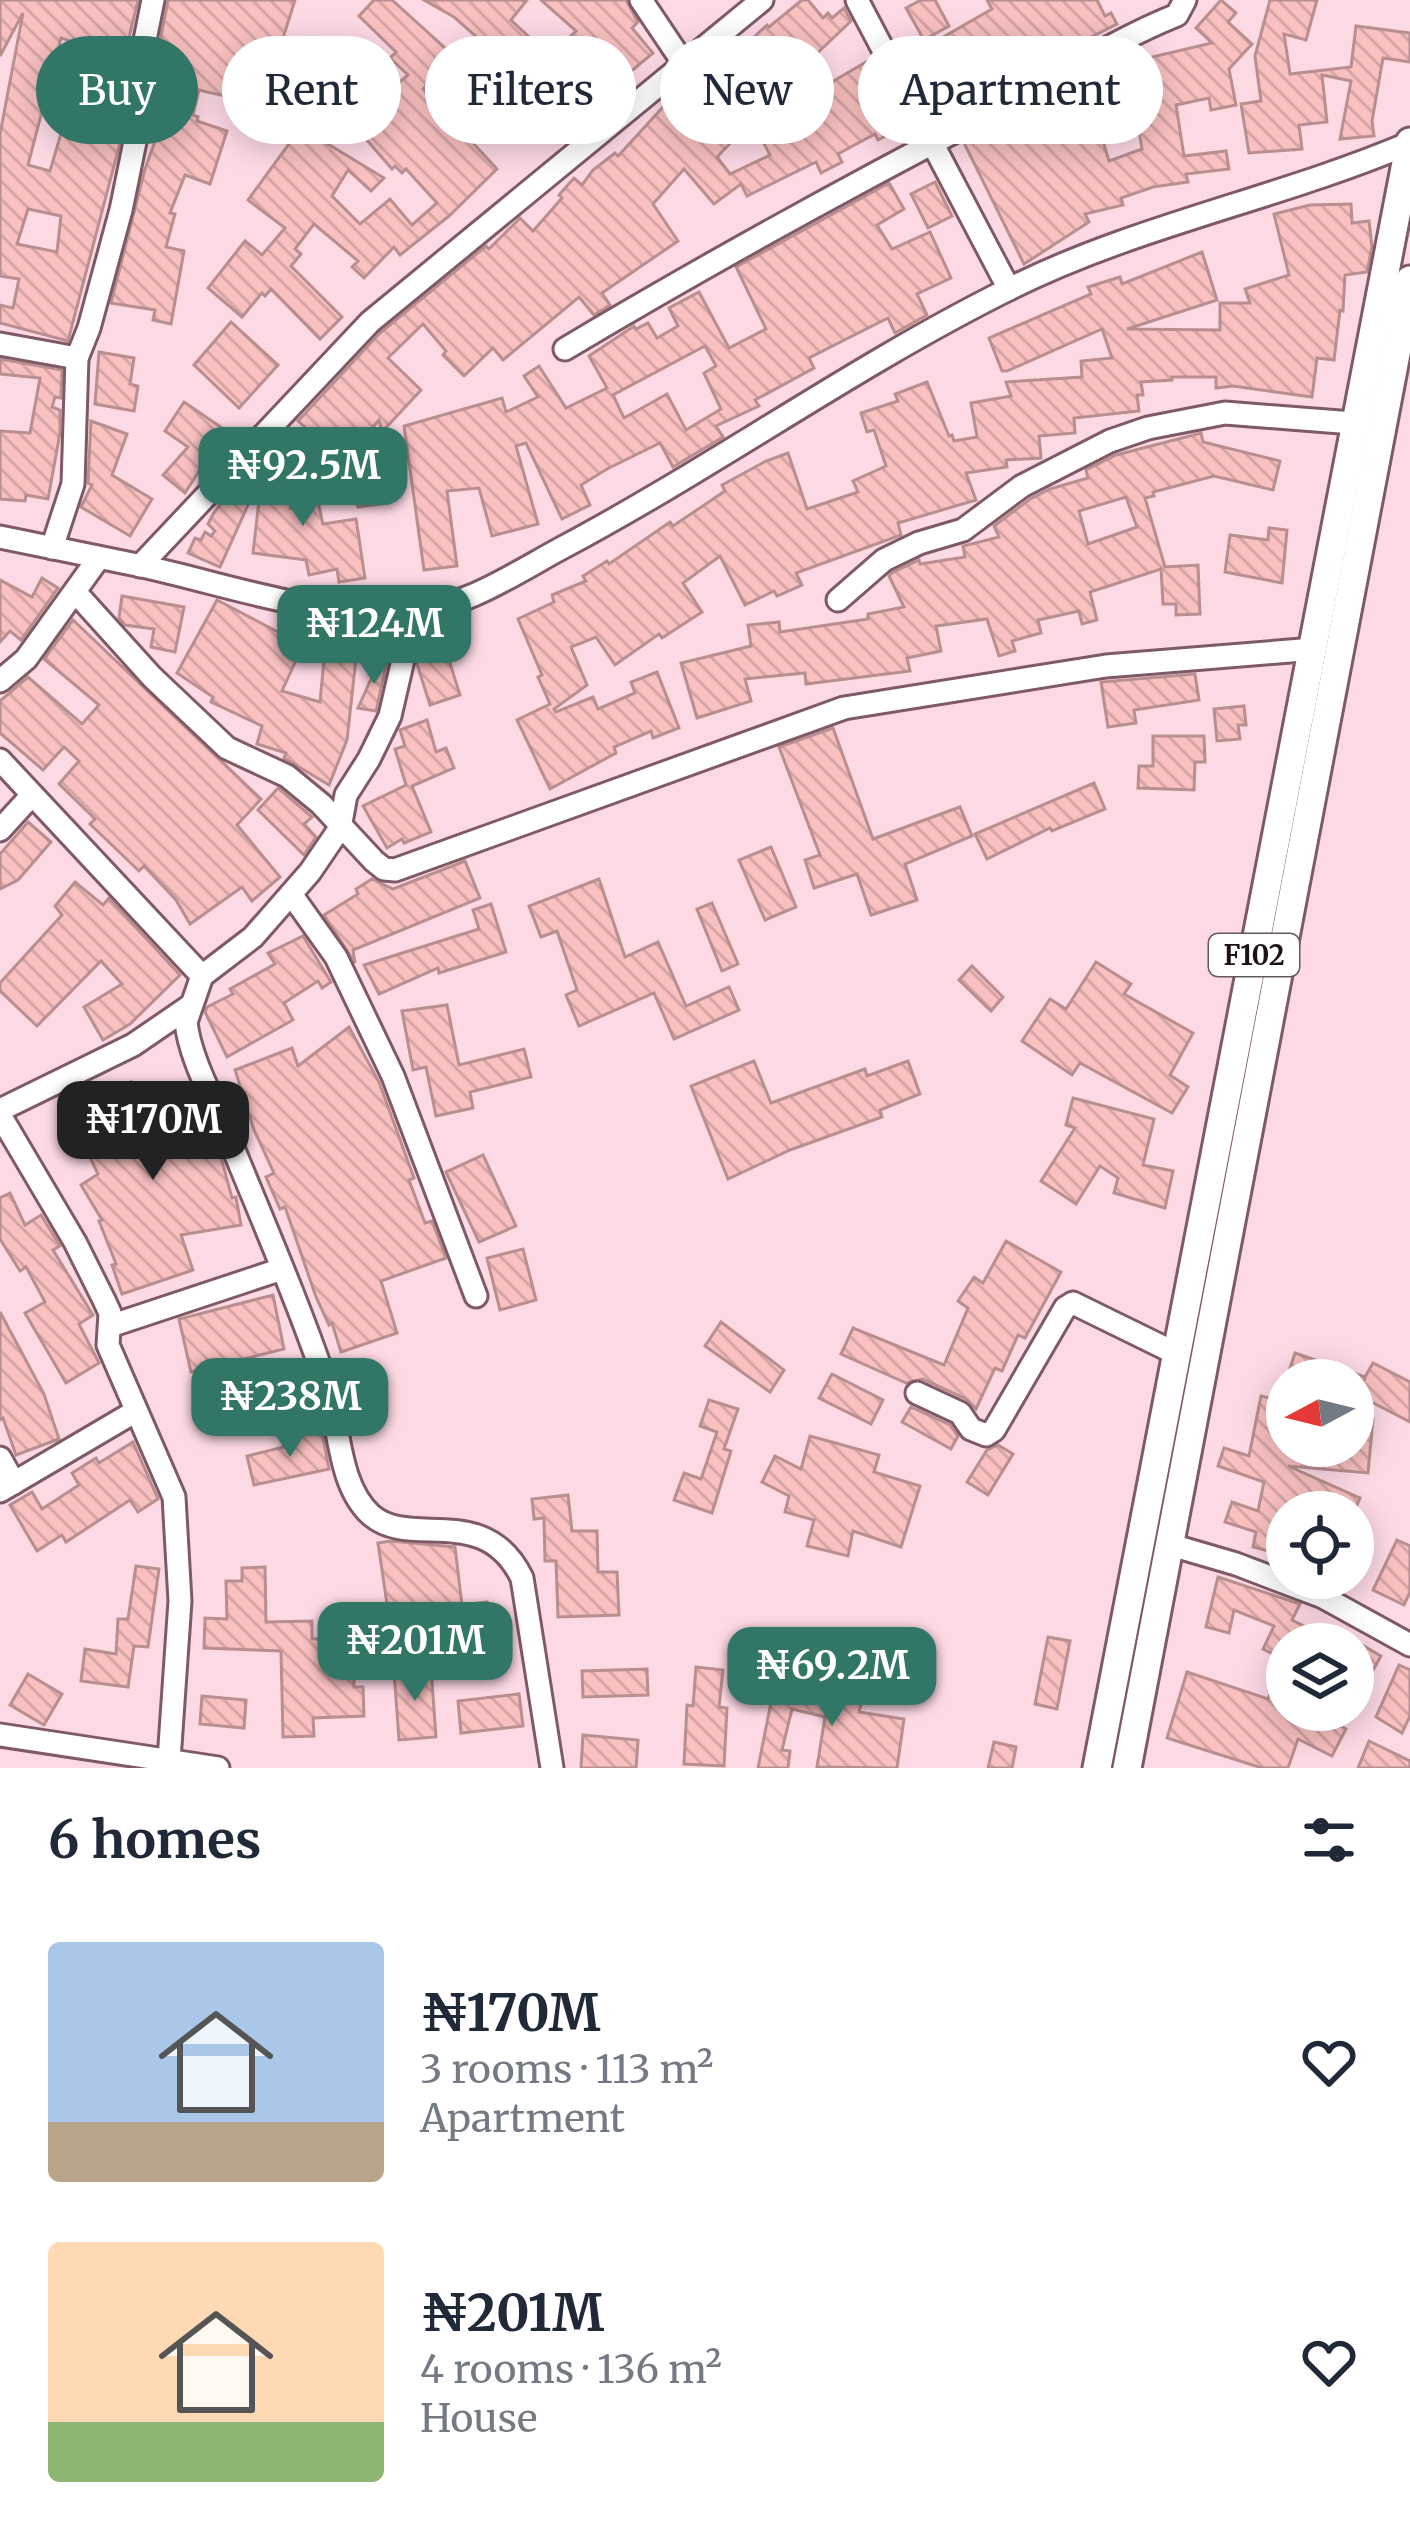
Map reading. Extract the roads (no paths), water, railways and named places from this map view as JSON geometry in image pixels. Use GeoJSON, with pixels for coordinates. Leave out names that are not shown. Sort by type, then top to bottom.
{"type":"FeatureCollection","features":[{"type":"Feature","properties":{"kind":"main road","name":"F102"},"geometry":{"type":"LineString","coordinates":[[1097,1768],[1410,142]]}},
{"type":"Feature","properties":{"kind":"main road","name":"F102"},"geometry":{"type":"LineString","coordinates":[[1127,1768],[1410,280]]}},
{"type":"Feature","properties":{"kind":"street"},"geometry":{"type":"LineString","coordinates":[[52,548],[73,484],[77,358],[100,289],[148,100],[137,80],[153,0]]}},
{"type":"Feature","properties":{"kind":"street"},"geometry":{"type":"LineString","coordinates":[[641,0],[665,36]]}},
{"type":"Feature","properties":{"kind":"street"},"geometry":{"type":"LineString","coordinates":[[718,36],[762,0]]}},
{"type":"Feature","properties":{"kind":"street"},"geometry":{"type":"LineString","coordinates":[[857,0],[876,36]]}},
{"type":"Feature","properties":{"kind":"street"},"geometry":{"type":"LineString","coordinates":[[1129,36],[1177,16],[1185,0]]}},
{"type":"Feature","properties":{"kind":"street"},"geometry":{"type":"LineString","coordinates":[[140,566],[370,322],[660,84]]}},
{"type":"Feature","properties":{"kind":"street"},"geometry":{"type":"LineString","coordinates":[[0,536],[260,596],[374,612],[414,612],[455,603],[626,514],[871,362],[1009,289],[1110,243],[1268,194],[1410,142]]}},
{"type":"Feature","properties":{"kind":"street"},"geometry":{"type":"LineString","coordinates":[[565,349],[700,268],[930,144]]}},
{"type":"Feature","properties":{"kind":"street"},"geometry":{"type":"LineString","coordinates":[[933,144],[1009,289]]}},
{"type":"Feature","properties":{"kind":"street"},"geometry":{"type":"LineString","coordinates":[[0,344],[77,358]]}},
{"type":"Feature","properties":{"kind":"street"},"geometry":{"type":"LineString","coordinates":[[838,600],[884,560],[963,530],[1022,486],[1110,441],[1225,413],[1353,424]]}},
{"type":"Feature","properties":{"kind":"street"},"geometry":{"type":"LineString","coordinates":[[0,681],[26,659],[98,559]]}},
{"type":"Feature","properties":{"kind":"street"},"geometry":{"type":"LineString","coordinates":[[76,594],[152,677],[227,748],[287,776],[321,804],[374,861],[395,869],[844,708],[1106,666],[1314,649]]}},
{"type":"Feature","properties":{"kind":"street"},"geometry":{"type":"LineString","coordinates":[[414,612],[390,716],[346,795],[340,828],[253,937],[202,976],[190,1006],[187,1033],[282,1269],[330,1397],[349,1475],[368,1512],[384,1523],[457,1531],[492,1542],[511,1556],[522,1578],[552,1768]]}},
{"type":"Feature","properties":{"kind":"street"},"geometry":{"type":"LineString","coordinates":[[0,760],[202,976]]}},
{"type":"Feature","properties":{"kind":"street"},"geometry":{"type":"LineString","coordinates":[[0,830],[32,795]]}},
{"type":"Feature","properties":{"kind":"street"},"geometry":{"type":"LineString","coordinates":[[291,894],[336,956],[393,1076],[476,1296]]}},
{"type":"Feature","properties":{"kind":"street"},"geometry":{"type":"LineString","coordinates":[[170,1760],[180,1600],[174,1497],[108,1345],[110,1313],[0,1112],[133,1045],[190,1006]]}},
{"type":"Feature","properties":{"kind":"street"},"geometry":{"type":"LineString","coordinates":[[110,1326],[282,1269]]}},
{"type":"Feature","properties":{"kind":"street"},"geometry":{"type":"LineString","coordinates":[[917,1393],[960,1412],[971,1429],[986,1435],[994,1430],[1072,1303],[1175,1353]]}},
{"type":"Feature","properties":{"kind":"street"},"geometry":{"type":"LineString","coordinates":[[0,1459],[7,1487],[136,1411]]}},
{"type":"Feature","properties":{"kind":"street"},"geometry":{"type":"LineString","coordinates":[[1171,1545],[1323,1597],[1410,1645]]}},
{"type":"Feature","properties":{"kind":"street"},"geometry":{"type":"LineString","coordinates":[[0,1735],[218,1768]]}}]}
